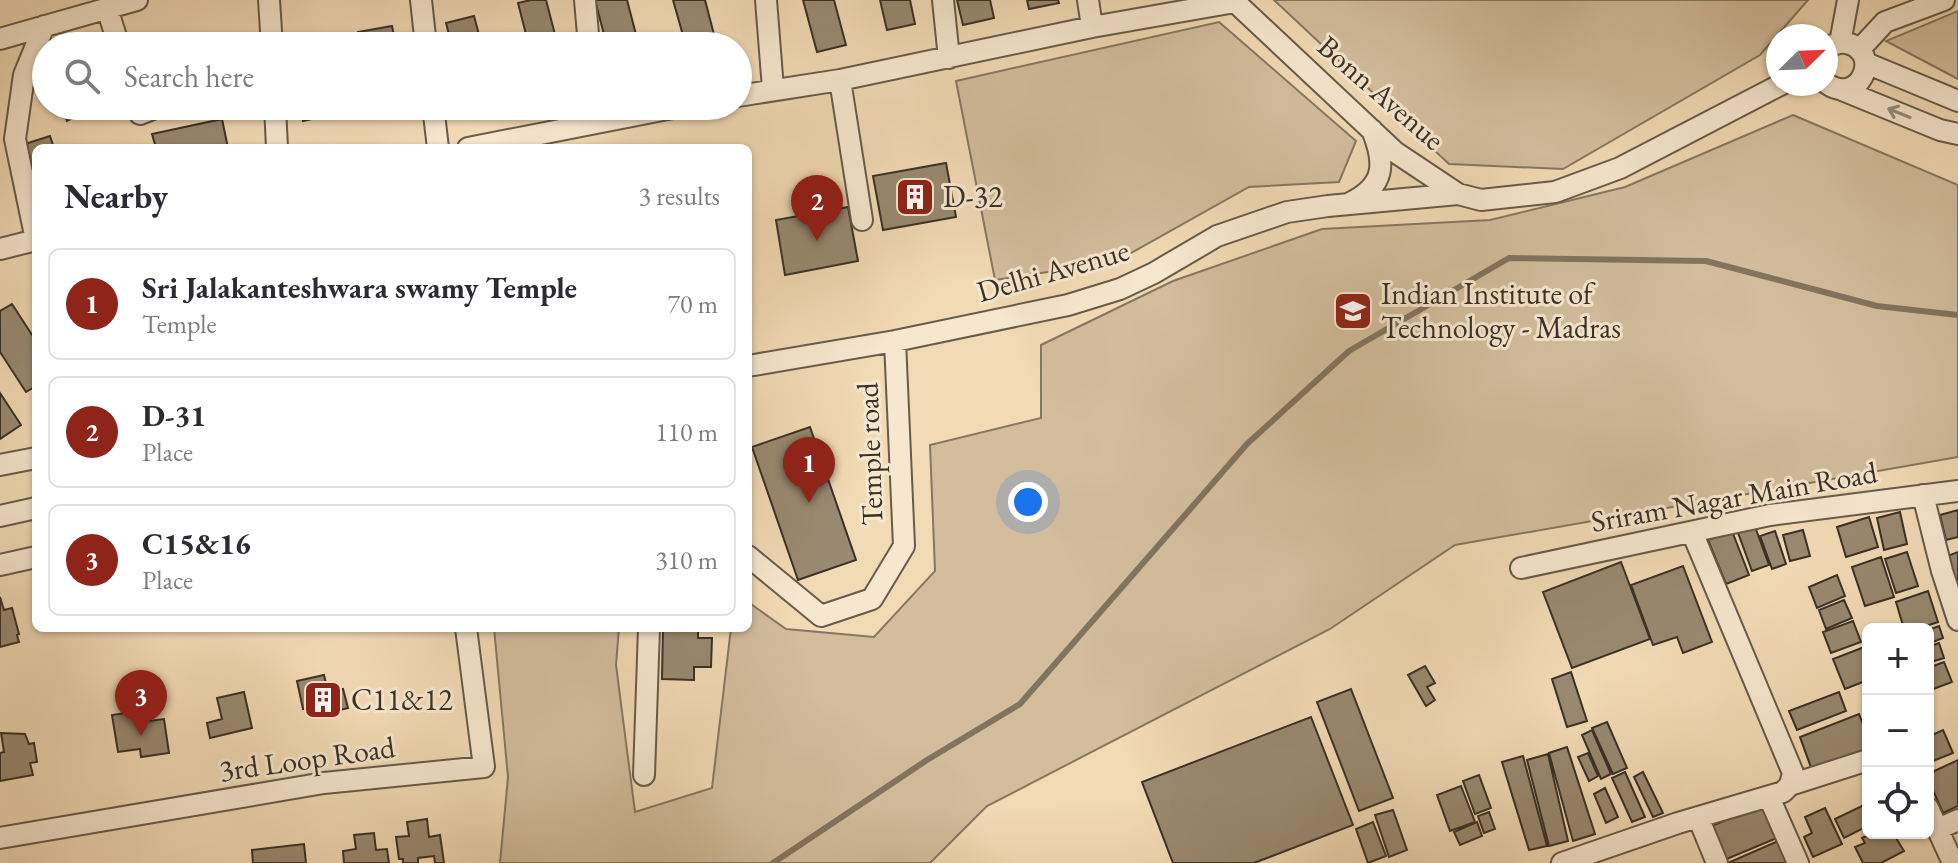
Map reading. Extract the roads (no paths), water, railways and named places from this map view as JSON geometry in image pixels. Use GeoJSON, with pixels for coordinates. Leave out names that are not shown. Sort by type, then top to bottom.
{"type":"FeatureCollection","features":[{"type":"Feature","properties":{"kind":"street"},"geometry":{"type":"LineString","coordinates":[[0,39],[137,0]]}},
{"type":"Feature","properties":{"kind":"street"},"geometry":{"type":"LineString","coordinates":[[269,0],[271,32]]}},
{"type":"Feature","properties":{"kind":"street"},"geometry":{"type":"LineString","coordinates":[[421,0],[424,32]]}},
{"type":"Feature","properties":{"kind":"street"},"geometry":{"type":"LineString","coordinates":[[585,0],[588,32]]}},
{"type":"Feature","properties":{"kind":"street"},"geometry":{"type":"LineString","coordinates":[[766,0],[773,89]]}},
{"type":"Feature","properties":{"kind":"street"},"geometry":{"type":"LineString","coordinates":[[943,0],[949,58]]}},
{"type":"Feature","properties":{"kind":"street"},"geometry":{"type":"LineString","coordinates":[[1088,0],[1092,27]]}},
{"type":"Feature","properties":{"kind":"street"},"geometry":{"type":"LineString","coordinates":[[1838,86],[1850,88],[1862,79],[1848,51],[1848,0]]}},
{"type":"Feature","properties":{"kind":"street"},"geometry":{"type":"LineString","coordinates":[[1848,51],[1885,22],[1944,0]]}},
{"type":"Feature","properties":{"kind":"street"},"geometry":{"type":"LineString","coordinates":[[752,93],[840,80],[1092,27],[1234,1]]}},
{"type":"Feature","properties":{"kind":"street","name":"Bonn Avenue"},"geometry":{"type":"LineString","coordinates":[[1234,1],[1395,152],[1458,194]]}},
{"type":"Feature","properties":{"kind":"street"},"geometry":{"type":"LineString","coordinates":[[107,8],[115,32]]}},
{"type":"Feature","properties":{"kind":"street"},"geometry":{"type":"LineString","coordinates":[[42,32],[44,26]]}},
{"type":"Feature","properties":{"kind":"street"},"geometry":{"type":"LineString","coordinates":[[1848,51],[1958,101]]}},
{"type":"Feature","properties":{"kind":"street"},"geometry":{"type":"LineString","coordinates":[[32,55],[24,75],[15,139],[32,221]]}},
{"type":"Feature","properties":{"kind":"street"},"geometry":{"type":"LineString","coordinates":[[840,80],[862,220]]}},
{"type":"Feature","properties":{"kind":"street"},"geometry":{"type":"LineString","coordinates":[[1838,88],[1940,130],[1958,134]]}},
{"type":"Feature","properties":{"kind":"street","name":"Delhi Avenue"},"geometry":{"type":"LineString","coordinates":[[752,365],[895,341],[1068,305],[1120,289],[1217,236],[1287,212],[1458,194],[1481,200],[1555,192],[1620,168],[1766,92]]}},
{"type":"Feature","properties":{"kind":"street"},"geometry":{"type":"LineString","coordinates":[[276,120],[277,144]]}},
{"type":"Feature","properties":{"kind":"street"},"geometry":{"type":"LineString","coordinates":[[435,120],[438,144]]}},
{"type":"Feature","properties":{"kind":"street"},"geometry":{"type":"LineString","coordinates":[[483,144],[573,120]]}},
{"type":"Feature","properties":{"kind":"street"},"geometry":{"type":"LineString","coordinates":[[1346,205],[1367,193],[1380,173],[1379,151],[1372,130]]}},
{"type":"Feature","properties":{"kind":"street"},"geometry":{"type":"LineString","coordinates":[[0,249],[32,241]]}},
{"type":"Feature","properties":{"kind":"street","name":"Temple road"},"geometry":{"type":"LineString","coordinates":[[752,559],[821,616],[872,599],[904,546],[895,341]]}},
{"type":"Feature","properties":{"kind":"street"},"geometry":{"type":"LineString","coordinates":[[0,465],[32,459]]}},
{"type":"Feature","properties":{"kind":"street","name":"Sriram Nagar Main Road"},"geometry":{"type":"LineString","coordinates":[[1521,568],[1770,515],[1958,491]]}},
{"type":"Feature","properties":{"kind":"street"},"geometry":{"type":"LineString","coordinates":[[1923,495],[1958,620]]}},
{"type":"Feature","properties":{"kind":"street"},"geometry":{"type":"LineString","coordinates":[[0,516],[32,509]]}},
{"type":"Feature","properties":{"kind":"street"},"geometry":{"type":"LineString","coordinates":[[1692,532],[1791,779]]}},
{"type":"Feature","properties":{"kind":"street"},"geometry":{"type":"LineString","coordinates":[[0,565],[32,558]]}},
{"type":"Feature","properties":{"kind":"street","name":"3rd Loop Road"},"geometry":{"type":"LineString","coordinates":[[0,838],[324,783],[484,767],[467,632]]}},
{"type":"Feature","properties":{"kind":"street"},"geometry":{"type":"LineString","coordinates":[[644,775],[649,632]]}},
{"type":"Feature","properties":{"kind":"street"},"geometry":{"type":"LineString","coordinates":[[1562,863],[1783,792],[1791,779],[1862,761]]}},
{"type":"Feature","properties":{"kind":"street"},"geometry":{"type":"LineString","coordinates":[[1769,797],[1798,863]]}},
{"type":"Feature","properties":{"kind":"street"},"geometry":{"type":"LineString","coordinates":[[1698,817],[1717,863]]}},
{"type":"Feature","properties":{"kind":"street"},"geometry":{"type":"LineString","coordinates":[[1938,829],[1958,820]]}},
{"type":"Feature","properties":{"kind":"street"},"geometry":{"type":"LineString","coordinates":[[1934,821],[1953,863]]}},
{"type":"Feature","properties":{"kind":"waterway"},"geometry":{"type":"LineString","coordinates":[[773,863],[927,760],[1020,704],[1247,444],[1349,351],[1509,258],[1706,261],[1877,306],[1958,315]]}},
{"type":"Feature","properties":{"kind":"place","name":"D-32"},"geometry":{"type":"Point","coordinates":[915,197]}},
{"type":"Feature","properties":{"kind":"place","name":"D-31"},"geometry":{"type":"Point","coordinates":[817,241]}},
{"type":"Feature","properties":{"kind":"place","name":"Indian Institute of Technology - Madras"},"geometry":{"type":"Point","coordinates":[1353,311]}},
{"type":"Feature","properties":{"kind":"place","name":"Sri Jalakanteshwara swamy Temple"},"geometry":{"type":"Point","coordinates":[809,503]}},
{"type":"Feature","properties":{"kind":"place","name":"C11&12"},"geometry":{"type":"Point","coordinates":[323,700]}},
{"type":"Feature","properties":{"kind":"place","name":"C15&16"},"geometry":{"type":"Point","coordinates":[141,736]}}]}
